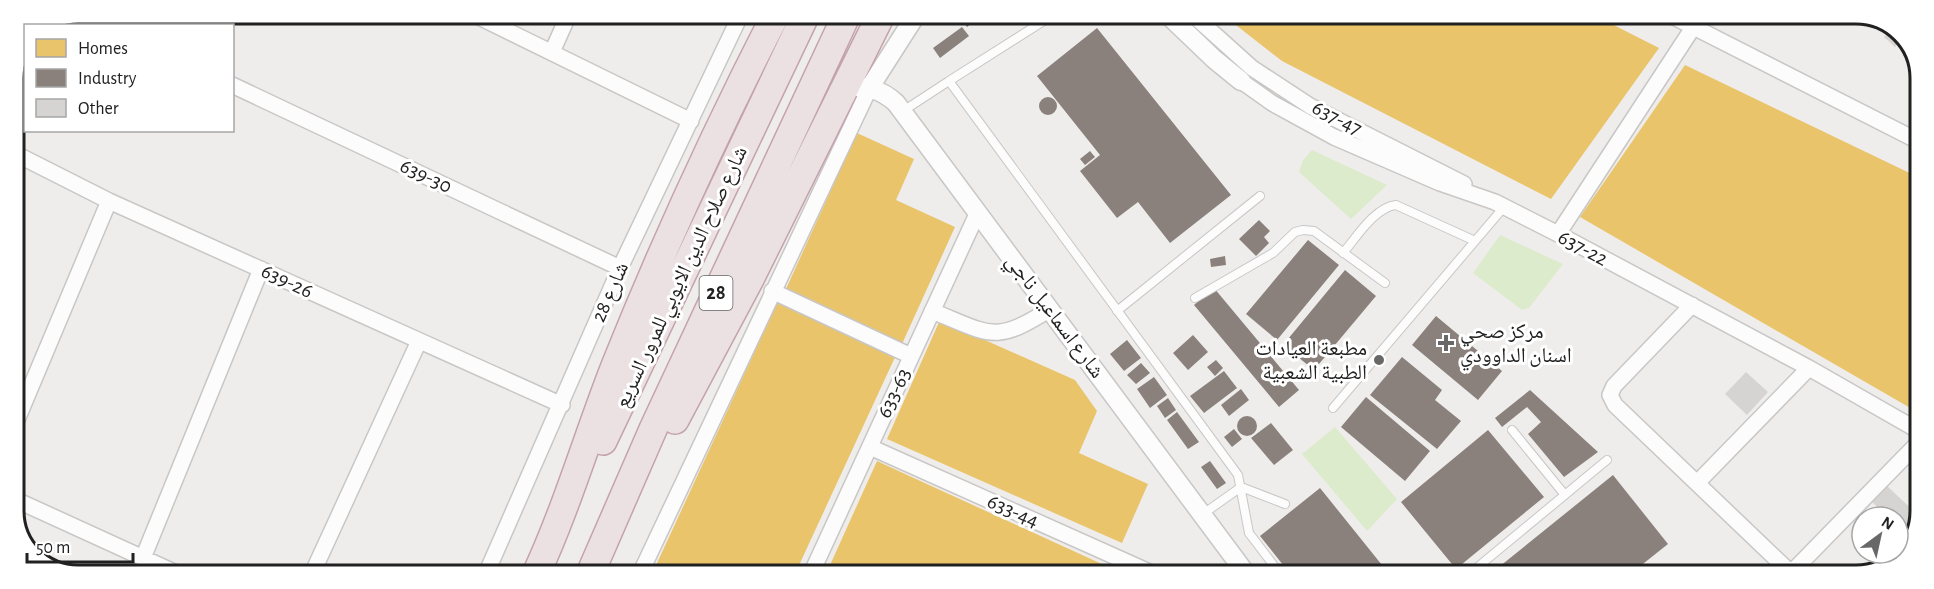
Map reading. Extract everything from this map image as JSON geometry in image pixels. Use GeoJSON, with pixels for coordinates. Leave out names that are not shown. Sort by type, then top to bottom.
{"type":"FeatureCollection","features":[{"type":"Feature","properties":{"kind":"highway"},"geometry":{"type":"LineString","coordinates":[[754,56],[765,24]]}},
{"type":"Feature","properties":{"kind":"highway","name":"شارع صلاح الدين الايوبي للمرور السريع"},"geometry":{"type":"LineString","coordinates":[[552,539],[593,424],[665,244],[771,24]]}},
{"type":"Feature","properties":{"kind":"highway","name":"شارع صلاح الدين الايوبي للمرور السريع"},"geometry":{"type":"LineString","coordinates":[[540,565],[637,373],[801,24]]}},
{"type":"Feature","properties":{"kind":"highway","name":"شارع صلاح الدين الايوبي للمرور السريع"},"geometry":{"type":"LineString","coordinates":[[595,565],[654,427],[843,24]]}},
{"type":"Feature","properties":{"kind":"highway"},"geometry":{"type":"LineString","coordinates":[[595,565],[857,87],[878,24]]}},
{"type":"Feature","properties":{"kind":"street"},"geometry":{"type":"LineString","coordinates":[[494,24],[691,121]]}},
{"type":"Feature","properties":{"kind":"street"},"geometry":{"type":"LineString","coordinates":[[552,52],[565,24]]}},
{"type":"Feature","properties":{"kind":"street","name":"شارع 28"},"geometry":{"type":"LineString","coordinates":[[490,565],[562,405],[620,267],[736,24]]}},
{"type":"Feature","properties":{"kind":"street"},"geometry":{"type":"LineString","coordinates":[[644,565],[772,291],[857,87],[909,24]]}},
{"type":"Feature","properties":{"kind":"street"},"geometry":{"type":"LineString","coordinates":[[1177,24],[1214,59],[1242,81]]}},
{"type":"Feature","properties":{"kind":"street","name":"637-47"},"geometry":{"type":"LineString","coordinates":[[1203,24],[1252,68],[1310,106],[1433,167],[1499,204]]}},
{"type":"Feature","properties":{"kind":"street"},"geometry":{"type":"LineString","coordinates":[[1690,24],[1910,137]]}},
{"type":"Feature","properties":{"kind":"street"},"geometry":{"type":"LineString","coordinates":[[1558,234],[1694,26]]}},
{"type":"Feature","properties":{"kind":"street","name":"637-22"},"geometry":{"type":"LineString","coordinates":[[1242,81],[1272,103],[1334,138],[1421,176],[1499,204],[1558,234],[1809,368],[1910,426]]}},
{"type":"Feature","properties":{"kind":"street","name":"639-30"},"geometry":{"type":"LineString","coordinates":[[234,86],[620,267]]}},
{"type":"Feature","properties":{"kind":"street","name":"شارع اسماعيل ناجي"},"geometry":{"type":"LineString","coordinates":[[857,87],[886,94],[902,111],[1240,565]]}},
{"type":"Feature","properties":{"kind":"street","name":"639-26"},"geometry":{"type":"LineString","coordinates":[[24,158],[109,201],[562,405]]}},
{"type":"Feature","properties":{"kind":"street"},"geometry":{"type":"LineString","coordinates":[[24,403],[109,201]]}},
{"type":"Feature","properties":{"kind":"street","name":"633-63"},"geometry":{"type":"LineString","coordinates":[[815,565],[978,212]]}},
{"type":"Feature","properties":{"kind":"street"},"geometry":{"type":"LineString","coordinates":[[143,558],[261,269]]}},
{"type":"Feature","properties":{"kind":"street"},"geometry":{"type":"LineString","coordinates":[[772,291],[911,357]]}},
{"type":"Feature","properties":{"kind":"street"},"geometry":{"type":"LineString","coordinates":[[1692,305],[1614,386],[1610,395],[1616,405],[1783,565]]}},
{"type":"Feature","properties":{"kind":"street"},"geometry":{"type":"LineString","coordinates":[[932,311],[986,333],[1002,334],[1050,309]]}},
{"type":"Feature","properties":{"kind":"street"},"geometry":{"type":"LineString","coordinates":[[316,565],[419,341]]}},
{"type":"Feature","properties":{"kind":"street"},"geometry":{"type":"LineString","coordinates":[[1697,483],[1809,368]]}},
{"type":"Feature","properties":{"kind":"street","name":"633-44"},"geometry":{"type":"LineString","coordinates":[[870,447],[1134,565]]}},
{"type":"Feature","properties":{"kind":"street"},"geometry":{"type":"LineString","coordinates":[[1801,565],[1910,451]]}},
{"type":"Feature","properties":{"kind":"street"},"geometry":{"type":"LineString","coordinates":[[24,504],[158,565]]}},
{"type":"Feature","properties":{"kind":"lane"},"geometry":{"type":"LineString","coordinates":[[902,111],[1039,24]]}},
{"type":"Feature","properties":{"kind":"lane"},"geometry":{"type":"LineString","coordinates":[[950,81],[1238,475],[1249,533],[1273,565]]}},
{"type":"Feature","properties":{"kind":"lane"},"geometry":{"type":"LineString","coordinates":[[1117,311],[1260,196]]}},
{"type":"Feature","properties":{"kind":"lane"},"geometry":{"type":"LineString","coordinates":[[1333,408],[1475,241],[1499,204]]}},
{"type":"Feature","properties":{"kind":"lane"},"geometry":{"type":"LineString","coordinates":[[1343,253],[1389,206],[1396,205],[1475,241]]}},
{"type":"Feature","properties":{"kind":"lane"},"geometry":{"type":"LineString","coordinates":[[1195,298],[1273,253],[1295,232],[1303,230],[1314,231],[1385,283]]}},
{"type":"Feature","properties":{"kind":"lane"},"geometry":{"type":"LineString","coordinates":[[1512,430],[1565,495]]}},
{"type":"Feature","properties":{"kind":"lane"},"geometry":{"type":"LineString","coordinates":[[1480,565],[1607,460]]}},
{"type":"Feature","properties":{"kind":"lane"},"geometry":{"type":"LineString","coordinates":[[1203,514],[1241,487]]}},
{"type":"Feature","properties":{"kind":"lane"},"geometry":{"type":"LineString","coordinates":[[1241,487],[1285,504]]}},
{"type":"Feature","properties":{"kind":"green space"},"geometry":{"type":"Polygon","coordinates":[[[1312,150],[1387,185],[1351,219],[1299,172],[1303,160],[1312,150]]]}},
{"type":"Feature","properties":{"kind":"green space"},"geometry":{"type":"Polygon","coordinates":[[[1500,235],[1563,264],[1529,308],[1522,310],[1473,273],[1500,235]]]}},
{"type":"Feature","properties":{"kind":"green space"},"geometry":{"type":"Polygon","coordinates":[[[1335,427],[1397,499],[1367,531],[1302,454],[1335,427]]]}},
{"type":"Feature","properties":{"kind":"building: Homes"},"geometry":{"type":"Polygon","coordinates":[[[1235,24],[1612,24],[1659,48],[1551,199],[1282,61],[1235,24]]]}},
{"type":"Feature","properties":{"kind":"building: Homes"},"geometry":{"type":"Polygon","coordinates":[[[1685,65],[1910,173],[1910,408],[1580,217],[1685,65]]]}},
{"type":"Feature","properties":{"kind":"building: Homes"},"geometry":{"type":"Polygon","coordinates":[[[857,133],[914,159],[896,200],[955,227],[902,344],[785,291],[857,133]]]}},
{"type":"Feature","properties":{"kind":"building: Homes"},"geometry":{"type":"Polygon","coordinates":[[[778,301],[896,355],[799,565],[656,565],[778,301]]]}},
{"type":"Feature","properties":{"kind":"building: Homes"},"geometry":{"type":"Polygon","coordinates":[[[940,320],[1075,380],[1097,411],[1079,453],[1148,484],[1122,543],[887,439],[940,320]]]}},
{"type":"Feature","properties":{"kind":"building: Homes"},"geometry":{"type":"Polygon","coordinates":[[[877,461],[1104,565],[830,565],[877,461]]]}},
{"type":"Feature","properties":{"kind":"building: Industry"},"geometry":{"type":"Polygon","coordinates":[[[962,27],[969,36],[940,58],[933,48],[962,27]]]}},
{"type":"Feature","properties":{"kind":"building: Industry"},"geometry":{"type":"Polygon","coordinates":[[[1097,28],[1231,195],[1170,243],[1138,202],[1117,218],[1080,171],[1100,155],[1037,76],[1097,28]]]}},
{"type":"Feature","properties":{"kind":"building: Industry"},"geometry":{"type":"Polygon","coordinates":[[[1044,97],[1052,97],[1057,102],[1055,113],[1044,115],[1039,110],[1039,102],[1044,97]]]}},
{"type":"Feature","properties":{"kind":"building: Industry"},"geometry":{"type":"Polygon","coordinates":[[[1090,151],[1095,157],[1085,165],[1080,159],[1090,151]]]}},
{"type":"Feature","properties":{"kind":"building: Industry"},"geometry":{"type":"Polygon","coordinates":[[[1259,220],[1270,231],[1264,237],[1269,243],[1256,256],[1239,239],[1259,220]]]}},
{"type":"Feature","properties":{"kind":"building: Industry"},"geometry":{"type":"Polygon","coordinates":[[[1308,240],[1339,265],[1277,340],[1246,314],[1308,240]]]}},
{"type":"Feature","properties":{"kind":"building: Industry"},"geometry":{"type":"Polygon","coordinates":[[[1225,256],[1226,265],[1211,267],[1210,259],[1225,256]]]}},
{"type":"Feature","properties":{"kind":"building: Industry"},"geometry":{"type":"Polygon","coordinates":[[[1345,270],[1376,296],[1314,370],[1283,345],[1345,270]]]}},
{"type":"Feature","properties":{"kind":"building: Industry"},"geometry":{"type":"Polygon","coordinates":[[[1214,288],[1299,390],[1279,407],[1194,305],[1214,288]]]}},
{"type":"Feature","properties":{"kind":"building: Industry"},"geometry":{"type":"Polygon","coordinates":[[[1436,316],[1502,371],[1478,400],[1412,345],[1436,316]]]}},
{"type":"Feature","properties":{"kind":"building: Industry"},"geometry":{"type":"Polygon","coordinates":[[[1193,335],[1208,352],[1188,370],[1173,353],[1193,335]]]}},
{"type":"Feature","properties":{"kind":"building: Industry"},"geometry":{"type":"Polygon","coordinates":[[[1127,340],[1141,358],[1124,371],[1110,354],[1127,340]]]}},
{"type":"Feature","properties":{"kind":"building: Industry"},"geometry":{"type":"Polygon","coordinates":[[[1402,357],[1442,390],[1435,400],[1461,421],[1437,449],[1370,395],[1402,357]]]}},
{"type":"Feature","properties":{"kind":"building: Industry"},"geometry":{"type":"Polygon","coordinates":[[[1216,360],[1223,368],[1215,376],[1207,367],[1216,360]]]}},
{"type":"Feature","properties":{"kind":"building: Industry"},"geometry":{"type":"Polygon","coordinates":[[[1141,363],[1150,373],[1136,384],[1127,375],[1141,363]]]}},
{"type":"Feature","properties":{"kind":"building: Industry"},"geometry":{"type":"Polygon","coordinates":[[[1224,371],[1237,388],[1204,413],[1190,396],[1224,371]]]}},
{"type":"Feature","properties":{"kind":"building: Industry"},"geometry":{"type":"Polygon","coordinates":[[[1154,377],[1167,395],[1150,408],[1137,389],[1154,377]]]}},
{"type":"Feature","properties":{"kind":"building: Industry"},"geometry":{"type":"Polygon","coordinates":[[[1241,389],[1249,400],[1229,416],[1221,405],[1241,389]]]}},
{"type":"Feature","properties":{"kind":"building: Industry"},"geometry":{"type":"Polygon","coordinates":[[[1530,390],[1598,452],[1564,477],[1528,434],[1541,422],[1527,407],[1502,427],[1495,418],[1530,390]]]}},
{"type":"Feature","properties":{"kind":"building: Industry"},"geometry":{"type":"Polygon","coordinates":[[[1366,397],[1430,451],[1405,481],[1341,427],[1366,397]]]}},
{"type":"Feature","properties":{"kind":"building: Industry"},"geometry":{"type":"Polygon","coordinates":[[[1168,398],[1176,410],[1165,418],[1157,406],[1168,398]]]}},
{"type":"Feature","properties":{"kind":"building: Industry"},"geometry":{"type":"Polygon","coordinates":[[[1177,412],[1199,442],[1188,449],[1167,420],[1177,412]]]}},
{"type":"Feature","properties":{"kind":"building: Industry"},"geometry":{"type":"Polygon","coordinates":[[[1247,416],[1254,419],[1257,426],[1254,433],[1247,436],[1240,433],[1237,426],[1240,419],[1247,416]]]}},
{"type":"Feature","properties":{"kind":"building: Industry"},"geometry":{"type":"Polygon","coordinates":[[[1271,423],[1293,450],[1274,465],[1251,438],[1271,423]]]}},
{"type":"Feature","properties":{"kind":"building: Industry"},"geometry":{"type":"Polygon","coordinates":[[[1234,429],[1242,439],[1232,447],[1224,437],[1234,429]]]}},
{"type":"Feature","properties":{"kind":"building: Industry"},"geometry":{"type":"Polygon","coordinates":[[[1488,430],[1544,497],[1461,565],[1453,565],[1401,502],[1488,430]]]}},
{"type":"Feature","properties":{"kind":"building: Industry"},"geometry":{"type":"Polygon","coordinates":[[[1210,461],[1226,483],[1217,489],[1201,467],[1210,461]]]}},
{"type":"Feature","properties":{"kind":"building: Industry"},"geometry":{"type":"Polygon","coordinates":[[[1613,475],[1668,544],[1642,565],[1501,565],[1613,475]]]}},
{"type":"Feature","properties":{"kind":"building: Industry"},"geometry":{"type":"Polygon","coordinates":[[[1320,488],[1382,565],[1283,565],[1260,536],[1320,488]]]}},
{"type":"Feature","properties":{"kind":"building: Other"},"geometry":{"type":"Polygon","coordinates":[[[1887,34],[1898,44],[1895,47],[1884,37],[1887,34]]]}},
{"type":"Feature","properties":{"kind":"building: Other"},"geometry":{"type":"Polygon","coordinates":[[[1746,372],[1768,392],[1747,415],[1725,394],[1746,372]]]}},
{"type":"Feature","properties":{"kind":"building: Other"},"geometry":{"type":"Polygon","coordinates":[[[1887,486],[1907,505],[1875,505],[1872,502],[1887,486]]]}},
{"type":"Feature","properties":{"kind":"place","name":"مركز صحي اسنان الداوودي"},"geometry":{"type":"Point","coordinates":[1446,343]}},
{"type":"Feature","properties":{"kind":"place","name":"مطبعة العيادات الطبية الشعبية"},"geometry":{"type":"Point","coordinates":[1379,360]}}]}
